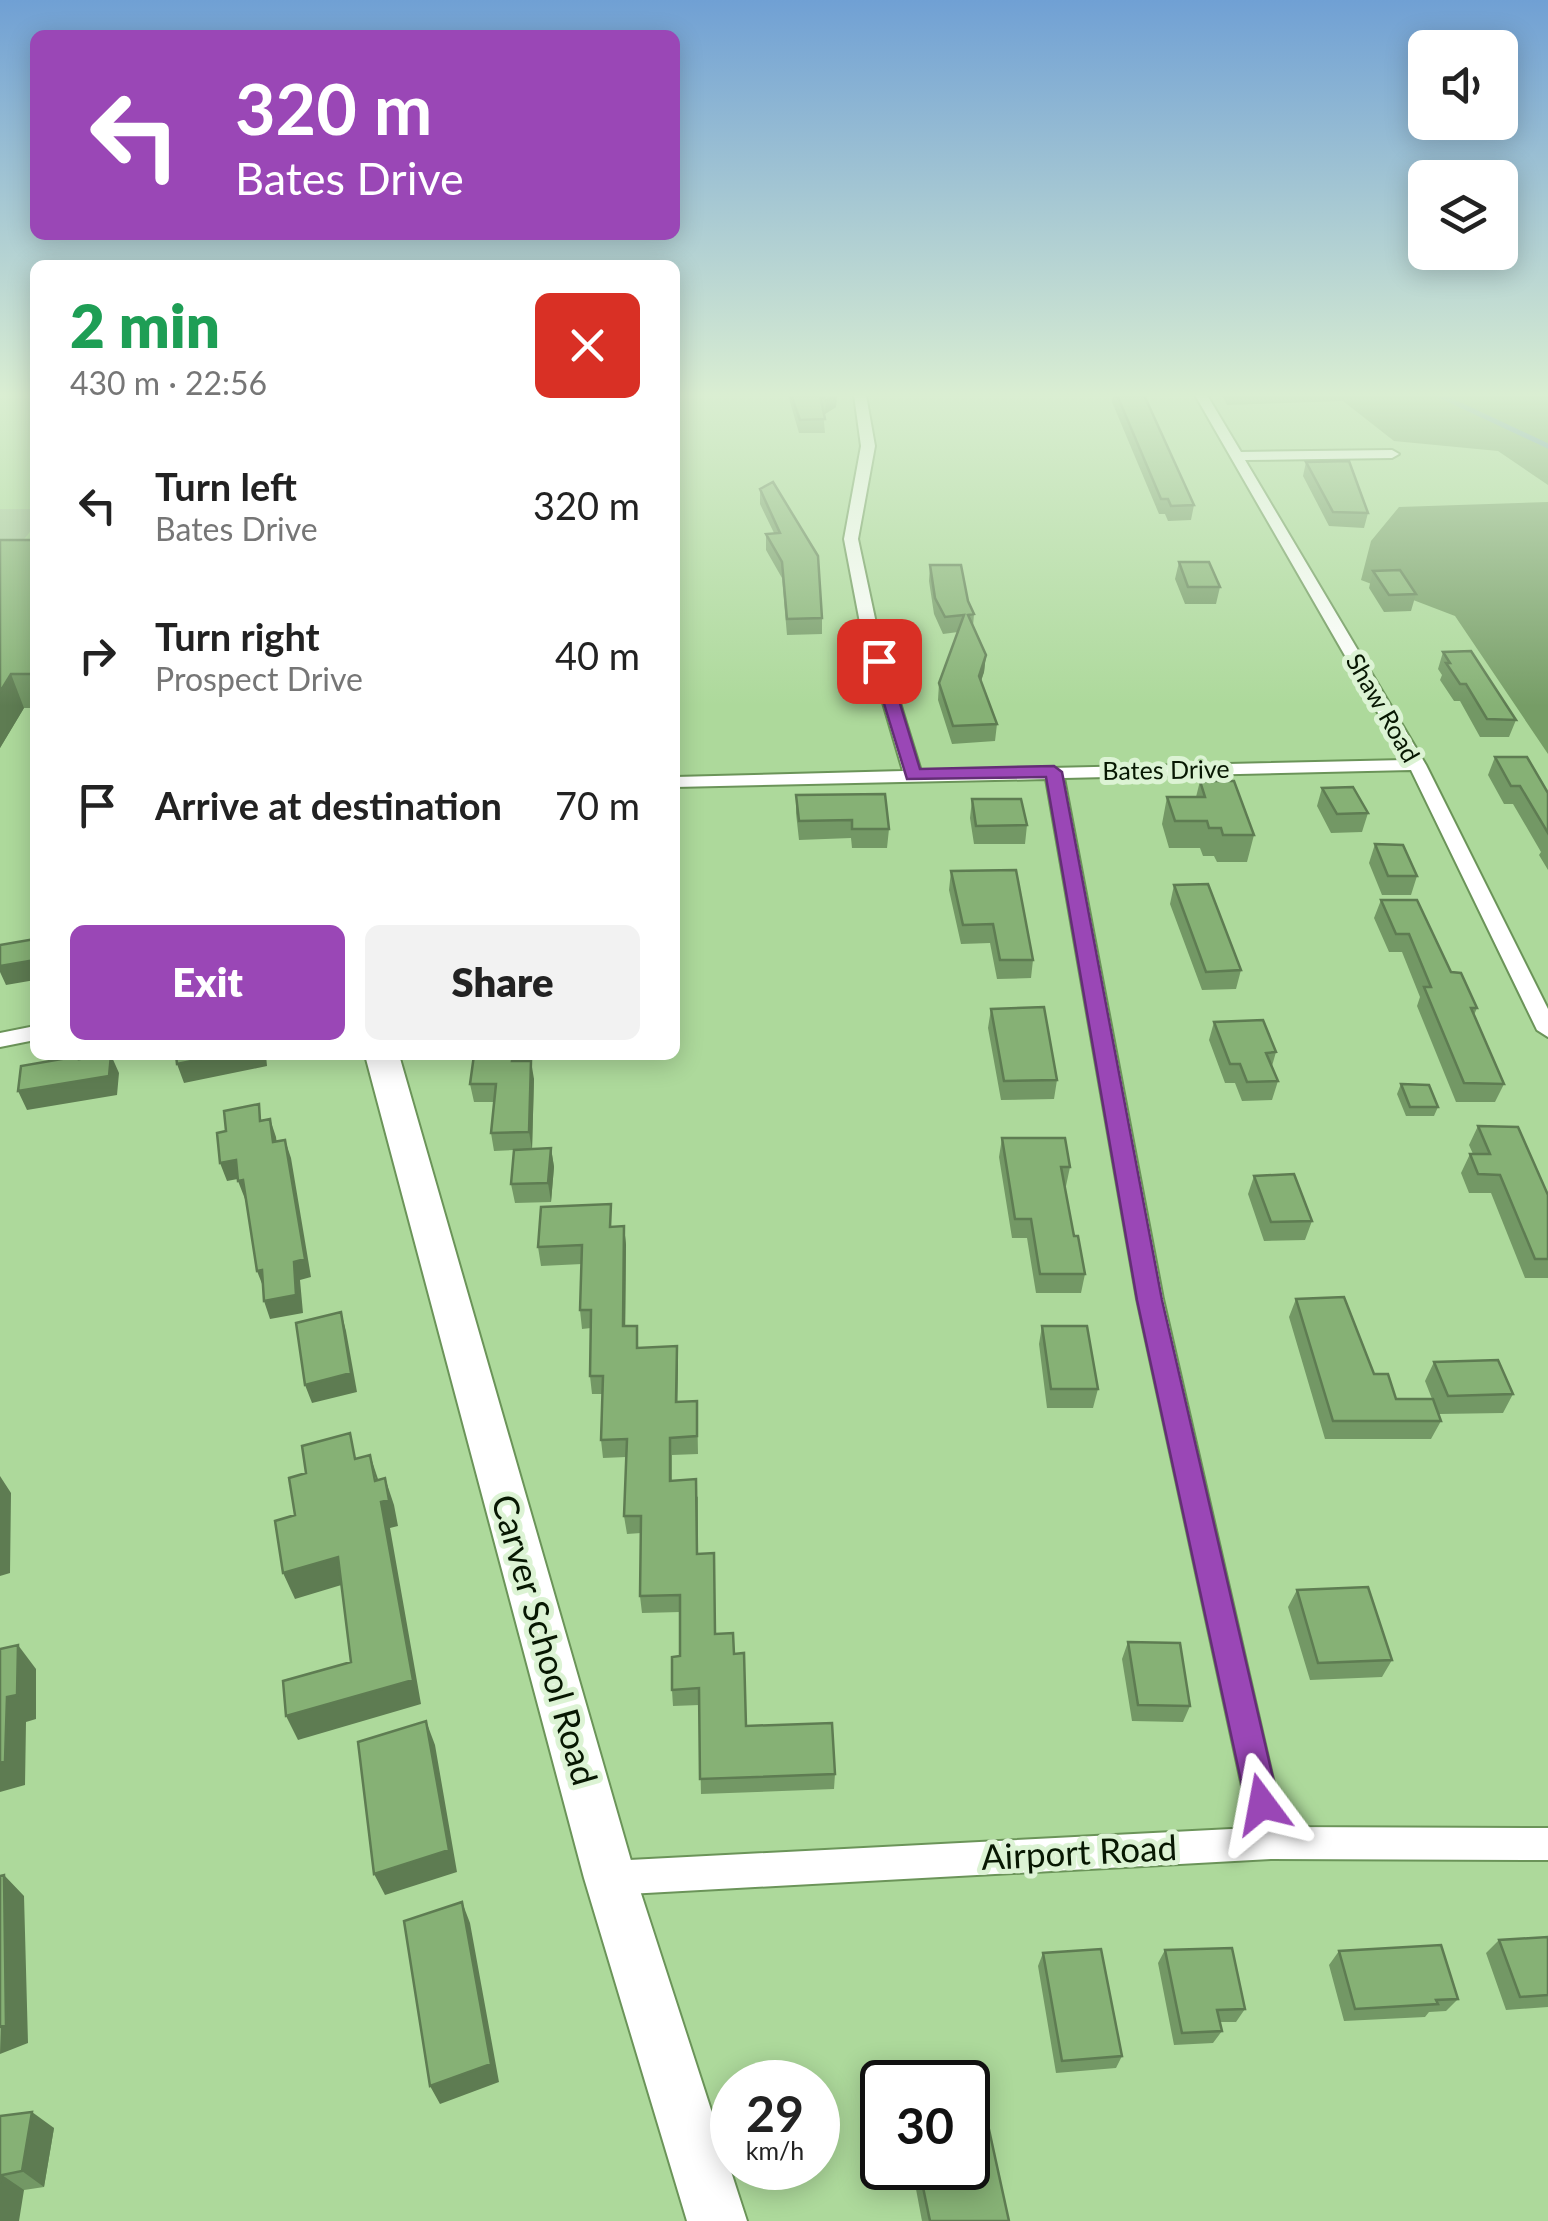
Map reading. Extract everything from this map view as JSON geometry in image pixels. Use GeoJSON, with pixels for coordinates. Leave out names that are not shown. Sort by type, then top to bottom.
{"type":"FeatureCollection","features":[{"type":"Feature","properties":{"kind":"main road","name":"Carver School Road"},"geometry":{"type":"LineString","coordinates":[[383,1060],[610,1878],[717,2221]]}},
{"type":"Feature","properties":{"kind":"street"},"geometry":{"type":"LineString","coordinates":[[856,499],[853,556],[869,628],[913,775]]}},
{"type":"Feature","properties":{"kind":"street","name":"Shaw Road"},"geometry":{"type":"LineString","coordinates":[[1261,499],[1416,765],[1548,1030]]}},
{"type":"Feature","properties":{"kind":"street","name":"Bates Drive"},"geometry":{"type":"LineString","coordinates":[[680,782],[1416,765]]}},
{"type":"Feature","properties":{"kind":"street"},"geometry":{"type":"LineString","coordinates":[[1054,772],[1150,1300],[1271,1843]]}},
{"type":"Feature","properties":{"kind":"street"},"geometry":{"type":"LineString","coordinates":[[0,1040],[30,1033]]}},
{"type":"Feature","properties":{"kind":"street","name":"Airport Road"},"geometry":{"type":"LineString","coordinates":[[610,1878],[1271,1843],[1548,1844]]}},
{"type":"Feature","properties":{"kind":"green space"},"geometry":{"type":"Polygon","coordinates":[[[1548,502],[1548,754],[1455,616],[1361,580],[1371,541],[1399,507],[1548,502]]]}},
{"type":"Feature","properties":{"kind":"green space"},"geometry":{"type":"Polygon","coordinates":[[[0,509],[30,509],[30,532],[15,551],[0,551],[0,509]]]}},
{"type":"Feature","properties":{"kind":"building"},"geometry":{"type":"Polygon","coordinates":[[[764,499],[783,499],[818,556],[822,618],[787,619],[782,562],[766,534],[780,533],[764,499]]]}},
{"type":"Feature","properties":{"kind":"building"},"geometry":{"type":"Polygon","coordinates":[[[1161,499],[1191,499],[1194,505],[1171,506],[1168,499],[1161,499]]]}},
{"type":"Feature","properties":{"kind":"building"},"geometry":{"type":"Polygon","coordinates":[[[1326,499],[1363,499],[1368,513],[1333,512],[1326,499]]]}},
{"type":"Feature","properties":{"kind":"building"},"geometry":{"type":"Polygon","coordinates":[[[0,540],[30,540],[30,674],[11,674],[0,692],[0,540]]]}},
{"type":"Feature","properties":{"kind":"building"},"geometry":{"type":"Polygon","coordinates":[[[1179,562],[1209,562],[1220,587],[1188,587],[1179,562]]]}},
{"type":"Feature","properties":{"kind":"building"},"geometry":{"type":"Polygon","coordinates":[[[930,565],[961,565],[974,614],[968,615],[986,655],[979,676],[997,724],[953,726],[939,683],[964,615],[945,617],[935,598],[930,565]]]}},
{"type":"Feature","properties":{"kind":"building"},"geometry":{"type":"Polygon","coordinates":[[[1400,570],[1416,594],[1389,595],[1373,571],[1400,570]]]}},
{"type":"Feature","properties":{"kind":"building"},"geometry":{"type":"Polygon","coordinates":[[[1471,651],[1516,720],[1487,719],[1466,684],[1460,684],[1446,663],[1450,663],[1443,652],[1471,651]]]}},
{"type":"Feature","properties":{"kind":"building"},"geometry":{"type":"Polygon","coordinates":[[[1495,757],[1527,757],[1548,793],[1548,833],[1520,786],[1511,786],[1495,757]]]}},
{"type":"Feature","properties":{"kind":"building"},"geometry":{"type":"Polygon","coordinates":[[[1200,781],[1234,781],[1254,835],[1223,835],[1221,828],[1209,828],[1207,821],[1175,821],[1167,797],[1205,797],[1200,781]]]}},
{"type":"Feature","properties":{"kind":"building"},"geometry":{"type":"Polygon","coordinates":[[[1353,787],[1368,813],[1337,814],[1322,788],[1353,787]]]}},
{"type":"Feature","properties":{"kind":"building"},"geometry":{"type":"Polygon","coordinates":[[[885,794],[889,829],[852,829],[852,820],[799,821],[796,795],[885,794]]]}},
{"type":"Feature","properties":{"kind":"building"},"geometry":{"type":"Polygon","coordinates":[[[972,799],[1021,799],[1027,825],[976,826],[972,799]]]}},
{"type":"Feature","properties":{"kind":"building"},"geometry":{"type":"Polygon","coordinates":[[[1375,844],[1403,845],[1417,876],[1388,876],[1375,844]]]}},
{"type":"Feature","properties":{"kind":"building"},"geometry":{"type":"Polygon","coordinates":[[[1016,870],[1033,960],[1000,960],[993,924],[963,925],[951,871],[1016,870]]]}},
{"type":"Feature","properties":{"kind":"building"},"geometry":{"type":"Polygon","coordinates":[[[1208,884],[1241,970],[1206,972],[1174,885],[1208,884]]]}},
{"type":"Feature","properties":{"kind":"building"},"geometry":{"type":"Polygon","coordinates":[[[1381,900],[1417,900],[1451,972],[1461,973],[1477,1008],[1471,1008],[1504,1084],[1464,1083],[1424,987],[1431,987],[1409,934],[1396,934],[1381,900]]]}},
{"type":"Feature","properties":{"kind":"building"},"geometry":{"type":"Polygon","coordinates":[[[30,940],[30,961],[0,966],[0,945],[30,940]]]}},
{"type":"Feature","properties":{"kind":"building"},"geometry":{"type":"Polygon","coordinates":[[[1044,1007],[1057,1080],[1004,1081],[991,1009],[1044,1007]]]}},
{"type":"Feature","properties":{"kind":"building"},"geometry":{"type":"Polygon","coordinates":[[[1263,1020],[1276,1052],[1266,1053],[1278,1081],[1247,1082],[1240,1064],[1230,1064],[1214,1022],[1263,1020]]]}},
{"type":"Feature","properties":{"kind":"building"},"geometry":{"type":"Polygon","coordinates":[[[56,1060],[111,1060],[109,1076],[18,1091],[21,1066],[56,1060]]]}},
{"type":"Feature","properties":{"kind":"building"},"geometry":{"type":"Polygon","coordinates":[[[473,1060],[531,1061],[529,1132],[491,1133],[496,1084],[470,1084],[473,1060]]]}},
{"type":"Feature","properties":{"kind":"building"},"geometry":{"type":"Polygon","coordinates":[[[1401,1084],[1429,1085],[1438,1107],[1410,1107],[1401,1084]]]}},
{"type":"Feature","properties":{"kind":"building"},"geometry":{"type":"Polygon","coordinates":[[[259,1104],[260,1121],[270,1119],[273,1142],[285,1140],[305,1259],[294,1262],[296,1295],[264,1301],[262,1270],[257,1271],[243,1180],[238,1181],[236,1160],[220,1163],[217,1133],[226,1131],[224,1111],[259,1104]]]}},
{"type":"Feature","properties":{"kind":"building"},"geometry":{"type":"Polygon","coordinates":[[[1478,1126],[1518,1127],[1548,1195],[1548,1259],[1535,1259],[1500,1175],[1478,1174],[1470,1154],[1490,1154],[1478,1126]]]}},
{"type":"Feature","properties":{"kind":"building"},"geometry":{"type":"Polygon","coordinates":[[[1002,1138],[1065,1138],[1070,1167],[1061,1167],[1085,1274],[1040,1274],[1031,1219],[1015,1219],[1002,1138]]]}},
{"type":"Feature","properties":{"kind":"building"},"geometry":{"type":"Polygon","coordinates":[[[551,1148],[548,1183],[511,1184],[514,1150],[551,1148]]]}},
{"type":"Feature","properties":{"kind":"building"},"geometry":{"type":"Polygon","coordinates":[[[1294,1174],[1312,1221],[1271,1222],[1254,1176],[1294,1174]]]}},
{"type":"Feature","properties":{"kind":"building"},"geometry":{"type":"Polygon","coordinates":[[[611,1204],[610,1227],[624,1226],[623,1326],[637,1326],[637,1348],[677,1346],[676,1402],[697,1401],[697,1436],[670,1438],[670,1481],[696,1479],[697,1554],[714,1553],[715,1634],[733,1633],[734,1654],[744,1653],[746,1726],[832,1723],[835,1774],[700,1779],[699,1688],[672,1690],[672,1657],[680,1656],[680,1595],[640,1596],[641,1516],[624,1516],[627,1439],[601,1440],[603,1376],[590,1376],[591,1310],[580,1310],[582,1245],[538,1247],[541,1207],[611,1204]]]}},
{"type":"Feature","properties":{"kind":"building"},"geometry":{"type":"Polygon","coordinates":[[[1344,1297],[1374,1374],[1388,1374],[1396,1399],[1433,1399],[1441,1421],[1333,1421],[1296,1299],[1344,1297]]]}},
{"type":"Feature","properties":{"kind":"building"},"geometry":{"type":"Polygon","coordinates":[[[341,1312],[351,1373],[305,1385],[296,1323],[341,1312]]]}},
{"type":"Feature","properties":{"kind":"building"},"geometry":{"type":"Polygon","coordinates":[[[1042,1326],[1087,1326],[1098,1389],[1051,1389],[1042,1326]]]}},
{"type":"Feature","properties":{"kind":"building"},"geometry":{"type":"Polygon","coordinates":[[[1498,1360],[1513,1394],[1448,1396],[1434,1362],[1498,1360]]]}},
{"type":"Feature","properties":{"kind":"building"},"geometry":{"type":"Polygon","coordinates":[[[350,1433],[355,1459],[370,1455],[375,1481],[385,1478],[389,1500],[381,1502],[413,1680],[286,1716],[283,1681],[351,1662],[338,1557],[283,1573],[275,1521],[295,1515],[289,1478],[306,1473],[302,1446],[350,1433]]]}},
{"type":"Feature","properties":{"kind":"building"},"geometry":{"type":"Polygon","coordinates":[[[1368,1587],[1392,1660],[1318,1663],[1297,1590],[1368,1587]]]}},
{"type":"Feature","properties":{"kind":"building"},"geometry":{"type":"Polygon","coordinates":[[[1128,1642],[1180,1643],[1190,1706],[1138,1705],[1128,1642]]]}},
{"type":"Feature","properties":{"kind":"building"},"geometry":{"type":"Polygon","coordinates":[[[18,1645],[17,1695],[7,1697],[5,1761],[0,1763],[0,1649],[18,1645]]]}},
{"type":"Feature","properties":{"kind":"building"},"geometry":{"type":"Polygon","coordinates":[[[426,1721],[449,1850],[374,1874],[358,1742],[426,1721]]]}},
{"type":"Feature","properties":{"kind":"building"},"geometry":{"type":"Polygon","coordinates":[[[4,1875],[6,2025],[0,2027],[0,1876],[4,1875]]]}},
{"type":"Feature","properties":{"kind":"building"},"geometry":{"type":"Polygon","coordinates":[[[462,1902],[491,2064],[430,2086],[404,1921],[462,1902]]]}},
{"type":"Feature","properties":{"kind":"building"},"geometry":{"type":"Polygon","coordinates":[[[1548,1937],[1548,1995],[1520,1997],[1499,1940],[1548,1937]]]}},
{"type":"Feature","properties":{"kind":"building"},"geometry":{"type":"Polygon","coordinates":[[[1441,1945],[1458,1999],[1436,2000],[1438,2004],[1355,2009],[1339,1951],[1441,1945]]]}},
{"type":"Feature","properties":{"kind":"building"},"geometry":{"type":"Polygon","coordinates":[[[1232,1948],[1245,2009],[1217,2010],[1222,2031],[1182,2033],[1165,1950],[1232,1948]]]}},
{"type":"Feature","properties":{"kind":"building"},"geometry":{"type":"Polygon","coordinates":[[[1101,1949],[1122,2056],[1062,2061],[1043,1953],[1101,1949]]]}},
{"type":"Feature","properties":{"kind":"building"},"geometry":{"type":"Polygon","coordinates":[[[32,2112],[22,2171],[2,2175],[0,2183],[0,2116],[32,2112]]]}},
{"type":"Feature","properties":{"kind":"building"},"geometry":{"type":"Polygon","coordinates":[[[990,2134],[1009,2221],[930,2221],[924,2190],[990,2190],[990,2134]]]}},
{"type":"Feature","properties":{"kind":"route"},"geometry":{"type":"LineString","coordinates":[[879,661],[913,775],[1054,772],[1150,1300],[1262,1804]]}}]}
